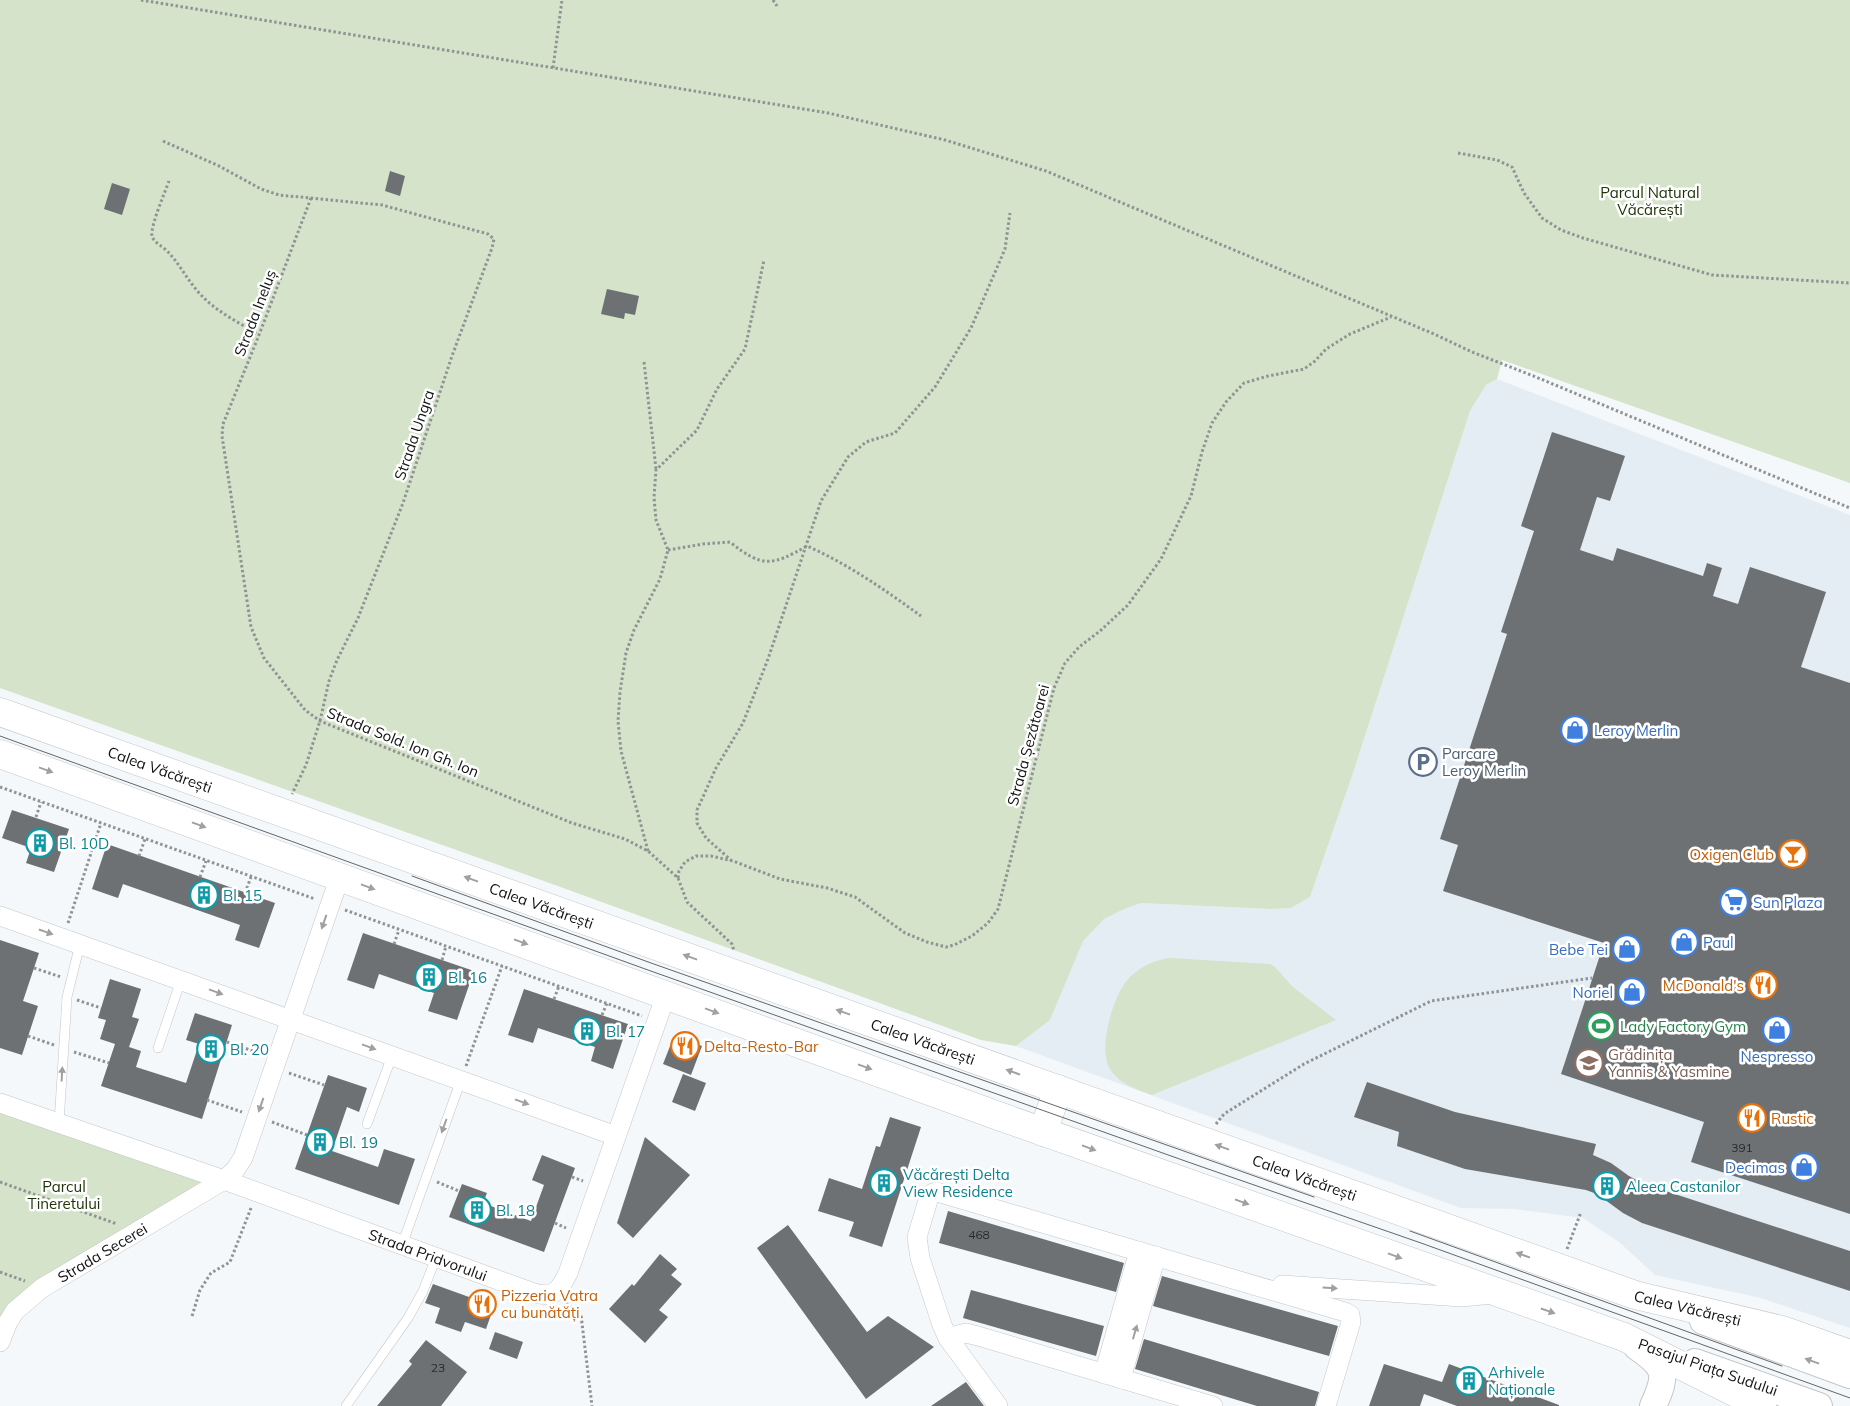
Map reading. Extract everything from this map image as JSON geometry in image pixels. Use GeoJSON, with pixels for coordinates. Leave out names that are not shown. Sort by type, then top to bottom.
{"type":"FeatureCollection","features":[{"type":"Feature","properties":{"kind":"main road","name":"Calea Văcărești"},"geometry":{"type":"LineString","coordinates":[[0,712],[1635,1295],[1782,1330],[1850,1354]]}},
{"type":"Feature","properties":{"kind":"main road"},"geometry":{"type":"LineString","coordinates":[[0,754],[1043,1132],[1624,1337],[1762,1406]]}},
{"type":"Feature","properties":{"kind":"main road"},"geometry":{"type":"LineString","coordinates":[[1043,1132],[1058,1089]]}},
{"type":"Feature","properties":{"kind":"main road"},"geometry":{"type":"LineString","coordinates":[[1635,1295],[1850,1374]]}},
{"type":"Feature","properties":{"kind":"main road"},"geometry":{"type":"LineString","coordinates":[[1624,1337],[1647,1354],[1660,1368],[1663,1375],[1656,1400]]}},
{"type":"Feature","properties":{"kind":"main road","name":"Pasajul Piața Sudului"},"geometry":{"type":"LineString","coordinates":[[1624,1337],[1820,1406]]}},
{"type":"Feature","properties":{"kind":"main road"},"geometry":{"type":"LineString","coordinates":[[1656,1400],[1668,1384],[1684,1377],[1704,1378]]}},
{"type":"Feature","properties":{"kind":"street","name":"Strada Secerei"},"geometry":{"type":"LineString","coordinates":[[0,1342],[8,1322],[15,1311],[42,1288],[224,1180],[235,1170],[242,1158],[257,1117],[340,876]]}},
{"type":"Feature","properties":{"kind":"street"},"geometry":{"type":"LineString","coordinates":[[0,918],[72,941],[616,1136]]}},
{"type":"Feature","properties":{"kind":"street"},"geometry":{"type":"LineString","coordinates":[[554,1293],[560,1288],[568,1273],[666,995]]}},
{"type":"Feature","properties":{"kind":"street","name":"Strada Pridvorului"},"geometry":{"type":"LineString","coordinates":[[0,1103],[224,1180],[531,1292],[540,1295],[554,1293]]}},
{"type":"Feature","properties":{"kind":"street"},"geometry":{"type":"LineString","coordinates":[[998,1406],[948,1338],[917,1248],[917,1237],[929,1197],[933,1193],[937,1192],[1345,1312],[1350,1315],[1351,1322],[1326,1406]]}},
{"type":"Feature","properties":{"kind":"street"},"geometry":{"type":"LineString","coordinates":[[1113,1376],[1148,1253]]}},
{"type":"Feature","properties":{"kind":"street"},"geometry":{"type":"LineString","coordinates":[[1246,1282],[1462,1297],[1499,1293]]}},
{"type":"Feature","properties":{"kind":"street"},"geometry":{"type":"LineString","coordinates":[[948,1338],[966,1333],[1213,1406]]}},
{"type":"Feature","properties":{"kind":"lane"},"geometry":{"type":"LineString","coordinates":[[59,1123],[67,997],[71,981],[72,941]]}},
{"type":"Feature","properties":{"kind":"lane"},"geometry":{"type":"LineString","coordinates":[[158,1048],[181,980]]}},
{"type":"Feature","properties":{"kind":"lane"},"geometry":{"type":"LineString","coordinates":[[367,1124],[392,1055]]}},
{"type":"Feature","properties":{"kind":"lane"},"geometry":{"type":"LineString","coordinates":[[402,1245],[461,1080]]}},
{"type":"Feature","properties":{"kind":"lane"},"geometry":{"type":"LineString","coordinates":[[346,1406],[408,1318],[436,1258]]}},
{"type":"Feature","properties":{"kind":"path"},"geometry":{"type":"LineString","coordinates":[[141,0],[828,112],[945,140],[1046,171],[1472,352],[1850,508]]}},
{"type":"Feature","properties":{"kind":"path"},"geometry":{"type":"LineString","coordinates":[[553,68],[562,0]]}},
{"type":"Feature","properties":{"kind":"path"},"geometry":{"type":"LineString","coordinates":[[773,0],[777,6]]}},
{"type":"Feature","properties":{"kind":"path"},"geometry":{"type":"LineString","coordinates":[[163,141],[279,195],[311,198]]}},
{"type":"Feature","properties":{"kind":"path"},"geometry":{"type":"LineString","coordinates":[[1458,153],[1497,160],[1512,167],[1524,193],[1542,218],[1561,230],[1582,238],[1712,275],[1850,283]]}},
{"type":"Feature","properties":{"kind":"path"},"geometry":{"type":"LineString","coordinates":[[169,181],[154,226],[152,234],[154,240],[179,264],[202,296],[217,309],[259,335]]}},
{"type":"Feature","properties":{"kind":"path","name":"Strada Ineluș"},"geometry":{"type":"LineString","coordinates":[[222,436],[223,424],[311,198]]}},
{"type":"Feature","properties":{"kind":"path","name":"Strada Ungra"},"geometry":{"type":"LineString","coordinates":[[286,813],[292,794],[306,765],[320,721],[329,681],[337,660],[358,618],[403,503],[452,356],[494,239],[488,234],[382,205],[311,198]]}},
{"type":"Feature","properties":{"kind":"path"},"geometry":{"type":"LineString","coordinates":[[733,861],[706,838],[697,823],[697,810],[716,768],[743,722],[768,658],[821,501],[848,457],[866,442],[896,433],[935,387],[970,328],[1005,249],[1010,213]]}},
{"type":"Feature","properties":{"kind":"path"},"geometry":{"type":"LineString","coordinates":[[656,470],[697,430],[716,389],[745,349],[764,260]]}},
{"type":"Feature","properties":{"kind":"path","name":"Strada Șezătoarei"},"geometry":{"type":"LineString","coordinates":[[733,861],[780,879],[827,888],[855,896],[906,933],[927,942],[946,947],[972,936],[988,923],[998,909],[1054,688],[1065,663],[1079,647],[1100,631],[1128,605],[1161,559],[1191,496],[1202,452],[1212,423],[1226,402],[1244,383],[1304,369],[1326,349],[1350,334],[1391,317]]}},
{"type":"Feature","properties":{"kind":"path"},"geometry":{"type":"LineString","coordinates":[[644,362],[656,470],[654,497],[656,520],[668,550],[660,579],[634,630],[626,653],[618,721],[621,751],[648,851]]}},
{"type":"Feature","properties":{"kind":"path","name":"Strada Sold. Ion Gh. Ion"},"geometry":{"type":"LineString","coordinates":[[222,436],[251,627],[264,658],[305,710],[320,721],[572,823],[625,839],[648,851],[678,878]]}},
{"type":"Feature","properties":{"kind":"path"},"geometry":{"type":"LineString","coordinates":[[668,550],[730,542],[748,556],[766,562],[786,558],[806,546]]}},
{"type":"Feature","properties":{"kind":"path"},"geometry":{"type":"LineString","coordinates":[[806,546],[831,557],[921,616]]}},
{"type":"Feature","properties":{"kind":"path"},"geometry":{"type":"LineString","coordinates":[[36,818],[41,802]]}},
{"type":"Feature","properties":{"kind":"path"},"geometry":{"type":"LineString","coordinates":[[72,941],[101,823]]}},
{"type":"Feature","properties":{"kind":"path"},"geometry":{"type":"LineString","coordinates":[[138,856],[145,839]]}},
{"type":"Feature","properties":{"kind":"path"},"geometry":{"type":"LineString","coordinates":[[733,861],[711,856],[696,856],[684,862],[679,871],[678,878],[681,891],[687,902],[732,944],[742,976]]}},
{"type":"Feature","properties":{"kind":"path"},"geometry":{"type":"LineString","coordinates":[[200,877],[206,861]]}},
{"type":"Feature","properties":{"kind":"path"},"geometry":{"type":"LineString","coordinates":[[245,893],[251,877]]}},
{"type":"Feature","properties":{"kind":"path"},"geometry":{"type":"LineString","coordinates":[[394,944],[399,930]]}},
{"type":"Feature","properties":{"kind":"path"},"geometry":{"type":"LineString","coordinates":[[442,960],[446,946]]}},
{"type":"Feature","properties":{"kind":"path"},"geometry":{"type":"LineString","coordinates":[[461,1080],[502,966]]}},
{"type":"Feature","properties":{"kind":"path"},"geometry":{"type":"LineString","coordinates":[[34,968],[71,981]]}},
{"type":"Feature","properties":{"kind":"path"},"geometry":{"type":"LineString","coordinates":[[1214,1126],[1224,1114],[1304,1064],[1431,1001],[1592,978]]}},
{"type":"Feature","properties":{"kind":"path"},"geometry":{"type":"LineString","coordinates":[[554,999],[559,986]]}},
{"type":"Feature","properties":{"kind":"path"},"geometry":{"type":"LineString","coordinates":[[67,997],[101,1008]]}},
{"type":"Feature","properties":{"kind":"path"},"geometry":{"type":"LineString","coordinates":[[602,1015],[607,1004]]}},
{"type":"Feature","properties":{"kind":"path"},"geometry":{"type":"LineString","coordinates":[[28,1036],[109,1063]]}},
{"type":"Feature","properties":{"kind":"path"},"geometry":{"type":"LineString","coordinates":[[226,1042],[324,1085]]}},
{"type":"Feature","properties":{"kind":"path"},"geometry":{"type":"LineString","coordinates":[[208,1100],[307,1135]]}},
{"type":"Feature","properties":{"kind":"path"},"geometry":{"type":"LineString","coordinates":[[426,1178],[459,1191]]}},
{"type":"Feature","properties":{"kind":"path"},"geometry":{"type":"LineString","coordinates":[[0,1182],[136,1231]]}},
{"type":"Feature","properties":{"kind":"path"},"geometry":{"type":"LineString","coordinates":[[192,1316],[200,1290],[211,1273],[230,1262],[257,1192]]}},
{"type":"Feature","properties":{"kind":"path"},"geometry":{"type":"LineString","coordinates":[[1561,1269],[1581,1212]]}},
{"type":"Feature","properties":{"kind":"path"},"geometry":{"type":"LineString","coordinates":[[0,1272],[42,1288]]}},
{"type":"Feature","properties":{"kind":"path"},"geometry":{"type":"LineString","coordinates":[[554,1293],[581,1316],[592,1406]]}},
{"type":"Feature","properties":{"kind":"shaded area"},"geometry":{"type":"Polygon","coordinates":[[[1497,379],[1850,515],[1850,1328],[1761,1298],[1655,1275],[1619,1242],[1583,1218],[1514,1209],[1461,1208],[1016,1046],[1050,1020],[1082,941],[1104,919],[1141,903],[1271,909],[1291,908],[1310,897],[1353,773],[1470,411],[1486,385],[1497,379]]]}},
{"type":"Feature","properties":{"kind":"green space","name":"Parcul Natural Văcărești"},"geometry":{"type":"Polygon","coordinates":[[[0,0],[1850,0],[1850,483],[1502,360],[1497,379],[1486,385],[1470,411],[1353,773],[1310,897],[1291,908],[1271,909],[1141,903],[1122,910],[1104,919],[1083,941],[1050,1020],[1016,1046],[981,1040],[555,885],[0,688],[0,0]]]}},
{"type":"Feature","properties":{"kind":"green space"},"geometry":{"type":"Polygon","coordinates":[[[1169,958],[1270,964],[1293,987],[1336,1020],[1152,1095],[1146,1093],[1118,1079],[1110,1069],[1106,1060],[1106,1034],[1113,1006],[1125,983],[1135,972],[1144,966],[1169,958]]]}},
{"type":"Feature","properties":{"kind":"green space","name":"Parcul Tineretului"},"geometry":{"type":"Polygon","coordinates":[[[0,1105],[209,1177],[108,1241],[0,1335],[0,1105]]]}},
{"type":"Feature","properties":{"kind":"building"},"geometry":{"type":"Polygon","coordinates":[[[390,171],[405,176],[400,196],[385,191],[390,171]]]}},
{"type":"Feature","properties":{"kind":"building"},"geometry":{"type":"Polygon","coordinates":[[[112,183],[130,189],[122,215],[104,209],[112,183]]]}},
{"type":"Feature","properties":{"kind":"building"},"geometry":{"type":"Polygon","coordinates":[[[607,289],[639,296],[635,315],[625,313],[624,319],[601,314],[607,289]]]}},
{"type":"Feature","properties":{"kind":"building","name":"Sun Plaza"},"geometry":{"type":"Polygon","coordinates":[[[1552,432],[1625,456],[1610,501],[1597,497],[1580,550],[1613,561],[1617,548],[1703,576],[1707,563],[1722,568],[1713,596],[1738,604],[1750,567],[1826,592],[1801,667],[1850,683],[1850,1214],[1691,1162],[1704,1122],[1561,1074],[1604,943],[1443,891],[1458,845],[1440,839],[1507,634],[1501,632],[1534,531],[1521,526],[1552,432]]]}},
{"type":"Feature","properties":{"kind":"building","name":"Bl. 10D"},"geometry":{"type":"Polygon","coordinates":[[[12,810],[69,829],[54,872],[26,863],[31,848],[2,838],[12,810]]]}},
{"type":"Feature","properties":{"kind":"building","name":"Bl. 15"},"geometry":{"type":"Polygon","coordinates":[[[107,844],[275,903],[259,948],[235,940],[240,925],[123,884],[118,898],[92,889],[107,844]]]}},
{"type":"Feature","properties":{"kind":"building","name":"Bl. 16"},"geometry":{"type":"Polygon","coordinates":[[[363,933],[474,971],[457,1020],[428,1011],[434,993],[379,974],[374,989],[347,980],[363,933]]]}},
{"type":"Feature","properties":{"kind":"building"},"geometry":{"type":"Polygon","coordinates":[[[0,940],[39,953],[23,1001],[38,1006],[22,1055],[0,1048],[0,940]]]}},
{"type":"Feature","properties":{"kind":"building","name":"Bl. 20"},"geometry":{"type":"Polygon","coordinates":[[[110,979],[141,989],[132,1017],[139,1019],[129,1047],[141,1051],[136,1067],[186,1083],[199,1044],[186,1040],[195,1013],[232,1025],[202,1119],[101,1086],[115,1044],[100,1039],[106,1020],[98,1018],[110,979]]]}},
{"type":"Feature","properties":{"kind":"building","name":"Bl. 17"},"geometry":{"type":"Polygon","coordinates":[[[524,989],[628,1024],[613,1069],[591,1061],[595,1047],[538,1028],[533,1043],[508,1035],[524,989]]]}},
{"type":"Feature","properties":{"kind":"building"},"geometry":{"type":"Polygon","coordinates":[[[674,1036],[702,1046],[691,1075],[663,1064],[674,1036]]]}},
{"type":"Feature","properties":{"kind":"building"},"geometry":{"type":"Polygon","coordinates":[[[683,1074],[706,1083],[695,1111],[672,1102],[683,1074]]]}},
{"type":"Feature","properties":{"kind":"building","name":"Bl. 19"},"geometry":{"type":"Polygon","coordinates":[[[328,1075],[367,1088],[359,1112],[347,1107],[332,1151],[378,1167],[384,1149],[415,1159],[399,1205],[295,1169],[328,1075]]]}},
{"type":"Feature","properties":{"kind":"building","name":"Aleea Castanilor"},"geometry":{"type":"Polygon","coordinates":[[[1367,1082],[1455,1112],[1596,1144],[1593,1155],[1611,1163],[1644,1184],[1850,1251],[1850,1291],[1642,1223],[1623,1213],[1597,1194],[1586,1190],[1465,1169],[1397,1146],[1399,1132],[1354,1117],[1367,1082]]]}},
{"type":"Feature","properties":{"kind":"building","name":"Văcărești Delta View Residence"},"geometry":{"type":"Polygon","coordinates":[[[890,1117],[921,1127],[882,1247],[849,1236],[854,1222],[818,1211],[829,1178],[862,1189],[876,1146],[880,1147],[890,1117]]]}},
{"type":"Feature","properties":{"kind":"building"},"geometry":{"type":"Polygon","coordinates":[[[645,1137],[690,1175],[633,1238],[617,1223],[645,1137]]]}},
{"type":"Feature","properties":{"kind":"building","name":"Bl. 18"},"geometry":{"type":"Polygon","coordinates":[[[542,1155],[575,1168],[544,1252],[449,1217],[462,1184],[487,1193],[483,1203],[531,1221],[544,1185],[532,1180],[542,1155]]]}},
{"type":"Feature","properties":{"kind":"building"},"geometry":{"type":"Polygon","coordinates":[[[948,1211],[1124,1263],[1116,1292],[939,1243],[948,1211]]]}},
{"type":"Feature","properties":{"kind":"building"},"geometry":{"type":"Polygon","coordinates":[[[788,1225],[867,1332],[888,1316],[934,1347],[866,1399],[757,1248],[788,1225]]]}},
{"type":"Feature","properties":{"kind":"building"},"geometry":{"type":"Polygon","coordinates":[[[660,1254],[677,1269],[671,1275],[682,1284],[659,1310],[668,1317],[645,1343],[609,1309],[632,1284],[634,1286],[660,1254]]]}},
{"type":"Feature","properties":{"kind":"building"},"geometry":{"type":"Polygon","coordinates":[[[1162,1276],[1338,1326],[1329,1356],[1153,1306],[1162,1276]]]}},
{"type":"Feature","properties":{"kind":"building"},"geometry":{"type":"Polygon","coordinates":[[[433,1284],[494,1306],[486,1329],[465,1322],[461,1332],[435,1323],[440,1308],[425,1303],[433,1284]]]}},
{"type":"Feature","properties":{"kind":"building"},"geometry":{"type":"Polygon","coordinates":[[[971,1290],[1104,1326],[1096,1356],[963,1318],[971,1290]]]}},
{"type":"Feature","properties":{"kind":"building"},"geometry":{"type":"Polygon","coordinates":[[[495,1332],[523,1342],[517,1359],[489,1349],[495,1332]]]}},
{"type":"Feature","properties":{"kind":"building"},"geometry":{"type":"Polygon","coordinates":[[[1144,1339],[1319,1392],[1315,1406],[1257,1406],[1135,1369],[1144,1339]]]}},
{"type":"Feature","properties":{"kind":"building"},"geometry":{"type":"Polygon","coordinates":[[[426,1340],[467,1372],[441,1406],[377,1406],[412,1364],[409,1361],[426,1340]]]}},
{"type":"Feature","properties":{"kind":"building"},"geometry":{"type":"Polygon","coordinates":[[[1384,1364],[1442,1382],[1449,1364],[1559,1406],[1457,1406],[1424,1394],[1420,1406],[1369,1406],[1384,1364]]]}},
{"type":"Feature","properties":{"kind":"building"},"geometry":{"type":"Polygon","coordinates":[[[966,1382],[984,1406],[931,1406],[966,1382]]]}},
{"type":"Feature","properties":{"kind":"tram line"},"geometry":{"type":"LineString","coordinates":[[0,736],[648,970],[1421,1243],[1850,1398]]}},
{"type":"Feature","properties":{"kind":"tram line"},"geometry":{"type":"LineString","coordinates":[[412,876],[651,963],[1314,1197]]}},
{"type":"Feature","properties":{"kind":"tram line"},"geometry":{"type":"LineString","coordinates":[[1410,1231],[1782,1366]]}},
{"type":"Feature","properties":{"kind":"place","name":"Leroy Merlin"},"geometry":{"type":"Point","coordinates":[1575,730]}},
{"type":"Feature","properties":{"kind":"place","name":"Parcare Leroy Merlin"},"geometry":{"type":"Point","coordinates":[1423,762]}},
{"type":"Feature","properties":{"kind":"place","name":"Bl. 10D"},"geometry":{"type":"Point","coordinates":[40,843]}},
{"type":"Feature","properties":{"kind":"place","name":"Oxigen Club"},"geometry":{"type":"Point","coordinates":[1793,854]}},
{"type":"Feature","properties":{"kind":"place","name":"Bl. 15"},"geometry":{"type":"Point","coordinates":[204,895]}},
{"type":"Feature","properties":{"kind":"place","name":"Sun Plaza"},"geometry":{"type":"Point","coordinates":[1734,902]}},
{"type":"Feature","properties":{"kind":"place","name":"Paul"},"geometry":{"type":"Point","coordinates":[1684,942]}},
{"type":"Feature","properties":{"kind":"place","name":"Bebe Tei"},"geometry":{"type":"Point","coordinates":[1627,949]}},
{"type":"Feature","properties":{"kind":"place","name":"Bl. 16"},"geometry":{"type":"Point","coordinates":[429,977]}},
{"type":"Feature","properties":{"kind":"place","name":"McDonald's"},"geometry":{"type":"Point","coordinates":[1763,985]}},
{"type":"Feature","properties":{"kind":"place","name":"Noriel"},"geometry":{"type":"Point","coordinates":[1632,992]}},
{"type":"Feature","properties":{"kind":"place","name":"Lady Factory Gym"},"geometry":{"type":"Point","coordinates":[1601,1026]}},
{"type":"Feature","properties":{"kind":"place","name":"Nespresso"},"geometry":{"type":"Point","coordinates":[1777,1030]}},
{"type":"Feature","properties":{"kind":"place","name":"Bl. 17"},"geometry":{"type":"Point","coordinates":[587,1031]}},
{"type":"Feature","properties":{"kind":"place","name":"Delta-Resto-Bar"},"geometry":{"type":"Point","coordinates":[685,1046]}},
{"type":"Feature","properties":{"kind":"place","name":"Bl. 20"},"geometry":{"type":"Point","coordinates":[211,1049]}},
{"type":"Feature","properties":{"kind":"place","name":"Grădinița Yannis & Yasmine"},"geometry":{"type":"Point","coordinates":[1589,1063]}},
{"type":"Feature","properties":{"kind":"place","name":"Rustic"},"geometry":{"type":"Point","coordinates":[1752,1118]}},
{"type":"Feature","properties":{"kind":"place","name":"Bl. 19"},"geometry":{"type":"Point","coordinates":[320,1142]}},
{"type":"Feature","properties":{"kind":"place","name":"Decimas"},"geometry":{"type":"Point","coordinates":[1804,1167]}},
{"type":"Feature","properties":{"kind":"place","name":"Văcărești Delta View Residence"},"geometry":{"type":"Point","coordinates":[884,1183]}},
{"type":"Feature","properties":{"kind":"place","name":"Aleea Castanilor"},"geometry":{"type":"Point","coordinates":[1607,1186]}},
{"type":"Feature","properties":{"kind":"place","name":"Bl. 18"},"geometry":{"type":"Point","coordinates":[477,1210]}},
{"type":"Feature","properties":{"kind":"place","name":"Pizzeria Vatra cu bunătăți"},"geometry":{"type":"Point","coordinates":[482,1304]}},
{"type":"Feature","properties":{"kind":"place","name":"Arhivele Naționale"},"geometry":{"type":"Point","coordinates":[1469,1381]}}]}
